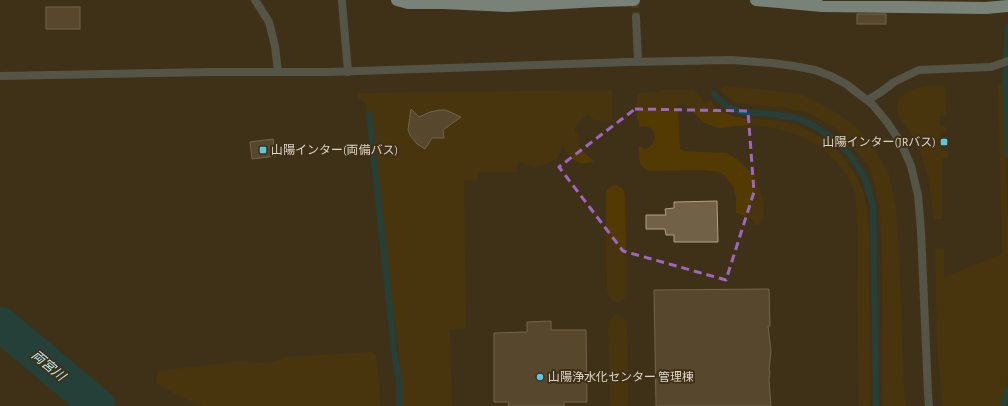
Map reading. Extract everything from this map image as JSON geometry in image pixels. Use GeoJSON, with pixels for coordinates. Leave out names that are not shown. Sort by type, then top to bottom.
{"type":"FeatureCollection","features":[{"type":"Feature","properties":{"kind":"highway"},"geometry":{"type":"LineString","coordinates":[[397,0],[408,3],[441,1],[508,6],[634,0]]}},
{"type":"Feature","properties":{"kind":"highway"},"geometry":{"type":"LineString","coordinates":[[756,0],[822,6],[986,8],[1008,6]]}},
{"type":"Feature","properties":{"kind":"street"},"geometry":{"type":"LineString","coordinates":[[255,0],[269,22],[275,46],[278,72]]}},
{"type":"Feature","properties":{"kind":"street"},"geometry":{"type":"LineString","coordinates":[[342,2],[348,72]]}},
{"type":"Feature","properties":{"kind":"street"},"geometry":{"type":"LineString","coordinates":[[636,17],[638,62]]}},
{"type":"Feature","properties":{"kind":"street"},"geometry":{"type":"LineString","coordinates":[[0,76],[208,72],[348,72],[732,60],[772,63],[815,70],[846,84],[868,100],[887,122],[901,143],[911,166],[918,195],[921,231],[929,406]]}},
{"type":"Feature","properties":{"kind":"street"},"geometry":{"type":"LineString","coordinates":[[868,100],[894,82],[919,70],[991,68],[1008,61]]}},
{"type":"Feature","properties":{"kind":"highlighted area"},"geometry":{"type":"Polygon","coordinates":[[[635,109],[748,111],[754,192],[726,280],[623,251],[559,167],[635,109]]]}},
{"type":"Feature","properties":{"kind":"shaded area"},"geometry":{"type":"Polygon","coordinates":[[[998,83],[1002,83],[1008,220],[1008,380],[1001,406],[943,406],[937,348],[935,248],[944,249],[944,277],[1002,254],[998,83]]]}},
{"type":"Feature","properties":{"kind":"shaded area"},"geometry":{"type":"Polygon","coordinates":[[[935,85],[945,86],[946,116],[940,116],[940,126],[946,127],[946,132],[940,133],[941,150],[948,151],[948,158],[942,159],[942,219],[934,219],[930,190],[920,152],[897,110],[898,102],[904,94],[919,87],[935,85]]]}},
{"type":"Feature","properties":{"kind":"shaded area"},"geometry":{"type":"Polygon","coordinates":[[[726,86],[801,94],[829,108],[857,127],[872,146],[888,171],[896,207],[906,406],[883,406],[883,283],[880,212],[876,188],[868,165],[837,129],[807,112],[780,107],[736,103],[720,90],[726,86]]]}},
{"type":"Feature","properties":{"kind":"shaded area"},"geometry":{"type":"Polygon","coordinates":[[[612,90],[612,121],[594,120],[589,115],[580,121],[574,131],[579,136],[578,143],[580,148],[594,162],[583,163],[572,159],[563,145],[557,158],[547,164],[534,167],[520,162],[517,165],[517,172],[479,172],[477,181],[464,180],[466,328],[450,330],[452,406],[402,406],[398,347],[366,104],[358,98],[358,93],[612,90]]]}},
{"type":"Feature","properties":{"kind":"shaded area"},"geometry":{"type":"Polygon","coordinates":[[[662,90],[694,90],[705,103],[710,100],[724,112],[731,115],[745,118],[771,120],[800,127],[814,133],[826,141],[847,162],[864,194],[868,220],[870,406],[859,406],[857,297],[858,234],[855,194],[847,175],[835,160],[823,149],[803,137],[765,126],[750,125],[719,128],[704,123],[687,105],[680,104],[678,106],[680,149],[684,151],[726,153],[737,159],[756,177],[764,203],[763,218],[759,225],[755,225],[755,221],[751,220],[751,218],[736,213],[734,188],[725,176],[719,172],[703,170],[651,171],[641,165],[639,159],[639,146],[646,149],[651,146],[655,137],[652,129],[648,127],[639,128],[639,121],[637,120],[637,95],[639,93],[659,92],[662,90]]]}},
{"type":"Feature","properties":{"kind":"shaded area"},"geometry":{"type":"Polygon","coordinates":[[[613,185],[622,188],[625,198],[627,295],[619,303],[610,298],[607,289],[606,194],[607,190],[613,185]]]}},
{"type":"Feature","properties":{"kind":"shaded area"},"geometry":{"type":"Polygon","coordinates":[[[615,315],[619,315],[627,322],[627,406],[611,406],[610,403],[608,324],[609,320],[615,315]]]}},
{"type":"Feature","properties":{"kind":"shaded area"},"geometry":{"type":"Polygon","coordinates":[[[372,352],[376,355],[380,406],[202,406],[181,397],[156,383],[158,371],[241,361],[262,363],[277,361],[284,357],[372,352]]]}},
{"type":"Feature","properties":{"kind":"building"},"geometry":{"type":"Polygon","coordinates":[[[46,7],[80,7],[80,29],[46,29],[46,7]]]}},
{"type":"Feature","properties":{"kind":"building"},"geometry":{"type":"Polygon","coordinates":[[[857,14],[886,14],[886,24],[857,24],[857,14]]]}},
{"type":"Feature","properties":{"kind":"building"},"geometry":{"type":"Polygon","coordinates":[[[411,109],[419,117],[430,112],[446,110],[461,117],[443,130],[444,138],[432,138],[425,149],[417,144],[408,130],[411,109]]]}},
{"type":"Feature","properties":{"kind":"building","name":"山陽インター(両備バス)"},"geometry":{"type":"Polygon","coordinates":[[[273,139],[276,156],[252,159],[250,142],[273,139]]]}},
{"type":"Feature","properties":{"kind":"building"},"geometry":{"type":"Polygon","coordinates":[[[717,201],[718,242],[674,242],[674,235],[666,235],[665,229],[646,229],[646,215],[666,215],[665,209],[674,208],[674,202],[717,201]]]}},
{"type":"Feature","properties":{"kind":"building"},"geometry":{"type":"Polygon","coordinates":[[[769,289],[770,326],[768,326],[771,351],[769,379],[771,406],[656,406],[654,290],[769,289]]]}},
{"type":"Feature","properties":{"kind":"building","name":"山陽浄水化センター 管理棟"},"geometry":{"type":"Polygon","coordinates":[[[551,321],[551,330],[586,330],[587,402],[564,402],[564,406],[508,406],[509,402],[494,402],[494,333],[527,332],[527,322],[551,321]]]}},
{"type":"Feature","properties":{"kind":"waterway"},"geometry":{"type":"LineString","coordinates":[[1008,27],[1005,82],[1008,155]]}},
{"type":"Feature","properties":{"kind":"waterway"},"geometry":{"type":"LineString","coordinates":[[714,94],[727,107],[743,112],[772,114],[797,118],[816,127],[834,139],[851,156],[865,178],[873,206],[876,406]]}},
{"type":"Feature","properties":{"kind":"waterway"},"geometry":{"type":"LineString","coordinates":[[369,114],[395,358],[399,380],[399,406]]}},
{"type":"Feature","properties":{"kind":"waterway","name":"両宮川"},"geometry":{"type":"LineString","coordinates":[[0,324],[98,406]]}},
{"type":"Feature","properties":{"kind":"waterway"},"geometry":{"type":"LineString","coordinates":[[1003,406],[1008,389]]}},
{"type":"Feature","properties":{"kind":"tunnel"},"geometry":{"type":"LineString","coordinates":[[635,0],[636,17]]}},
{"type":"Feature","properties":{"kind":"place","name":"山陽インター(JRバス)"},"geometry":{"type":"Point","coordinates":[944,142]}},
{"type":"Feature","properties":{"kind":"place","name":"山陽インター(両備バス)"},"geometry":{"type":"Point","coordinates":[263,150]}},
{"type":"Feature","properties":{"kind":"place","name":"山陽浄水化センター 管理棟"},"geometry":{"type":"Point","coordinates":[540,377]}}]}
